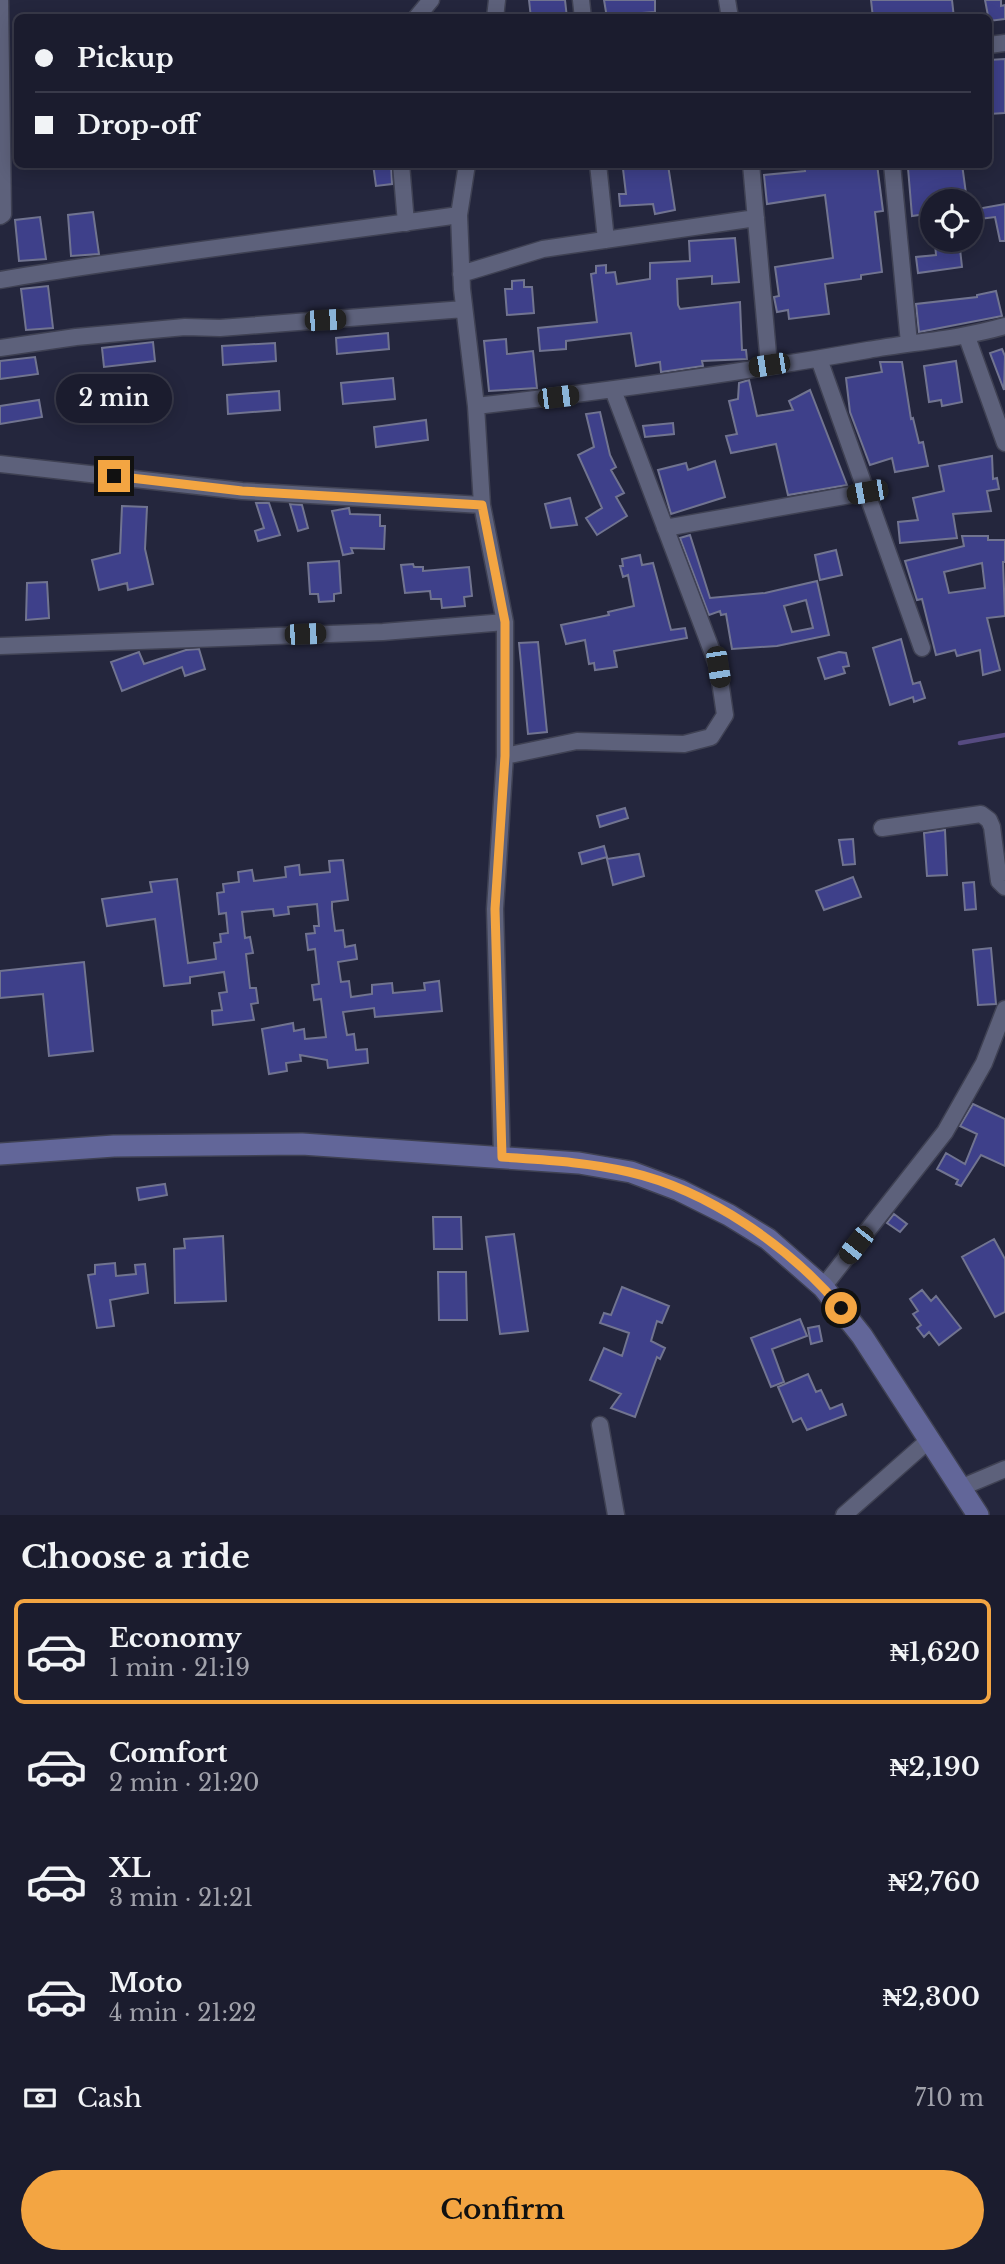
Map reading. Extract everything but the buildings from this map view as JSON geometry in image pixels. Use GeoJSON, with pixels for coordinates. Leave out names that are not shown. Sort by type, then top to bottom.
{"type":"FeatureCollection","features":[{"type":"Feature","properties":{"kind":"street"},"geometry":{"type":"LineString","coordinates":[[0,0],[3,214],[0,216]]}},
{"type":"Feature","properties":{"kind":"street"},"geometry":{"type":"LineString","coordinates":[[419,14],[431,0]]}},
{"type":"Feature","properties":{"kind":"street"},"geometry":{"type":"LineString","coordinates":[[401,168],[406,223]]}},
{"type":"Feature","properties":{"kind":"street"},"geometry":{"type":"LineString","coordinates":[[466,168],[459,215],[461,274],[477,406],[482,505],[505,622],[505,756],[495,909],[502,1157]]}},
{"type":"Feature","properties":{"kind":"street"},"geometry":{"type":"LineString","coordinates":[[598,168],[606,240]]}},
{"type":"Feature","properties":{"kind":"street"},"geometry":{"type":"LineString","coordinates":[[751,168],[769,365]]}},
{"type":"Feature","properties":{"kind":"street"},"geometry":{"type":"LineString","coordinates":[[892,168],[909,343]]}},
{"type":"Feature","properties":{"kind":"street"},"geometry":{"type":"LineString","coordinates":[[0,280],[138,256],[259,244],[459,215]]}},
{"type":"Feature","properties":{"kind":"street"},"geometry":{"type":"LineString","coordinates":[[461,274],[543,249],[756,218]]}},
{"type":"Feature","properties":{"kind":"street"},"geometry":{"type":"LineString","coordinates":[[0,348],[184,327],[220,328],[464,309]]}},
{"type":"Feature","properties":{"kind":"street"},"geometry":{"type":"LineString","coordinates":[[477,406],[613,390],[909,343],[967,337],[1005,326]]}},
{"type":"Feature","properties":{"kind":"street"},"geometry":{"type":"LineString","coordinates":[[967,337],[1005,443]]}},
{"type":"Feature","properties":{"kind":"street"},"geometry":{"type":"LineString","coordinates":[[819,359],[922,648]]}},
{"type":"Feature","properties":{"kind":"street"},"geometry":{"type":"LineString","coordinates":[[505,756],[577,741],[684,744],[711,737],[725,715],[718,667],[613,390]]}},
{"type":"Feature","properties":{"kind":"street"},"geometry":{"type":"LineString","coordinates":[[0,464],[242,491],[482,505]]}},
{"type":"Feature","properties":{"kind":"street"},"geometry":{"type":"LineString","coordinates":[[665,528],[867,492]]}},
{"type":"Feature","properties":{"kind":"street"},"geometry":{"type":"LineString","coordinates":[[0,646],[383,632],[505,622]]}},
{"type":"Feature","properties":{"kind":"street"},"geometry":{"type":"LineString","coordinates":[[881,828],[981,814],[989,820],[992,827],[999,881],[1005,887]]}},
{"type":"Feature","properties":{"kind":"street"},"geometry":{"type":"LineString","coordinates":[[823,1287],[945,1132],[984,1063],[1005,1009]]}},
{"type":"Feature","properties":{"kind":"street"},"geometry":{"type":"LineString","coordinates":[[0,1154],[102,1147],[257,1143],[502,1157],[579,1163],[631,1172],[679,1190],[729,1214],[768,1239],[823,1287],[862,1336],[978,1515]]}},
{"type":"Feature","properties":{"kind":"street"},"geometry":{"type":"LineString","coordinates":[[600,1425],[616,1515]]}},
{"type":"Feature","properties":{"kind":"street"},"geometry":{"type":"LineString","coordinates":[[844,1515],[929,1440]]}},
{"type":"Feature","properties":{"kind":"street"},"geometry":{"type":"LineString","coordinates":[[960,1488],[1005,1469]]}},
{"type":"Feature","properties":{"kind":"waterway"},"geometry":{"type":"LineString","coordinates":[[960,743],[1005,735]]}},
{"type":"Feature","properties":{"kind":"route"},"geometry":{"type":"LineString","coordinates":[[114,476],[242,491],[482,505],[501,589],[505,622],[505,756],[495,909],[502,1157],[579,1163],[631,1172],[679,1190],[729,1214],[768,1239],[803,1268],[841,1308]]}}]}
